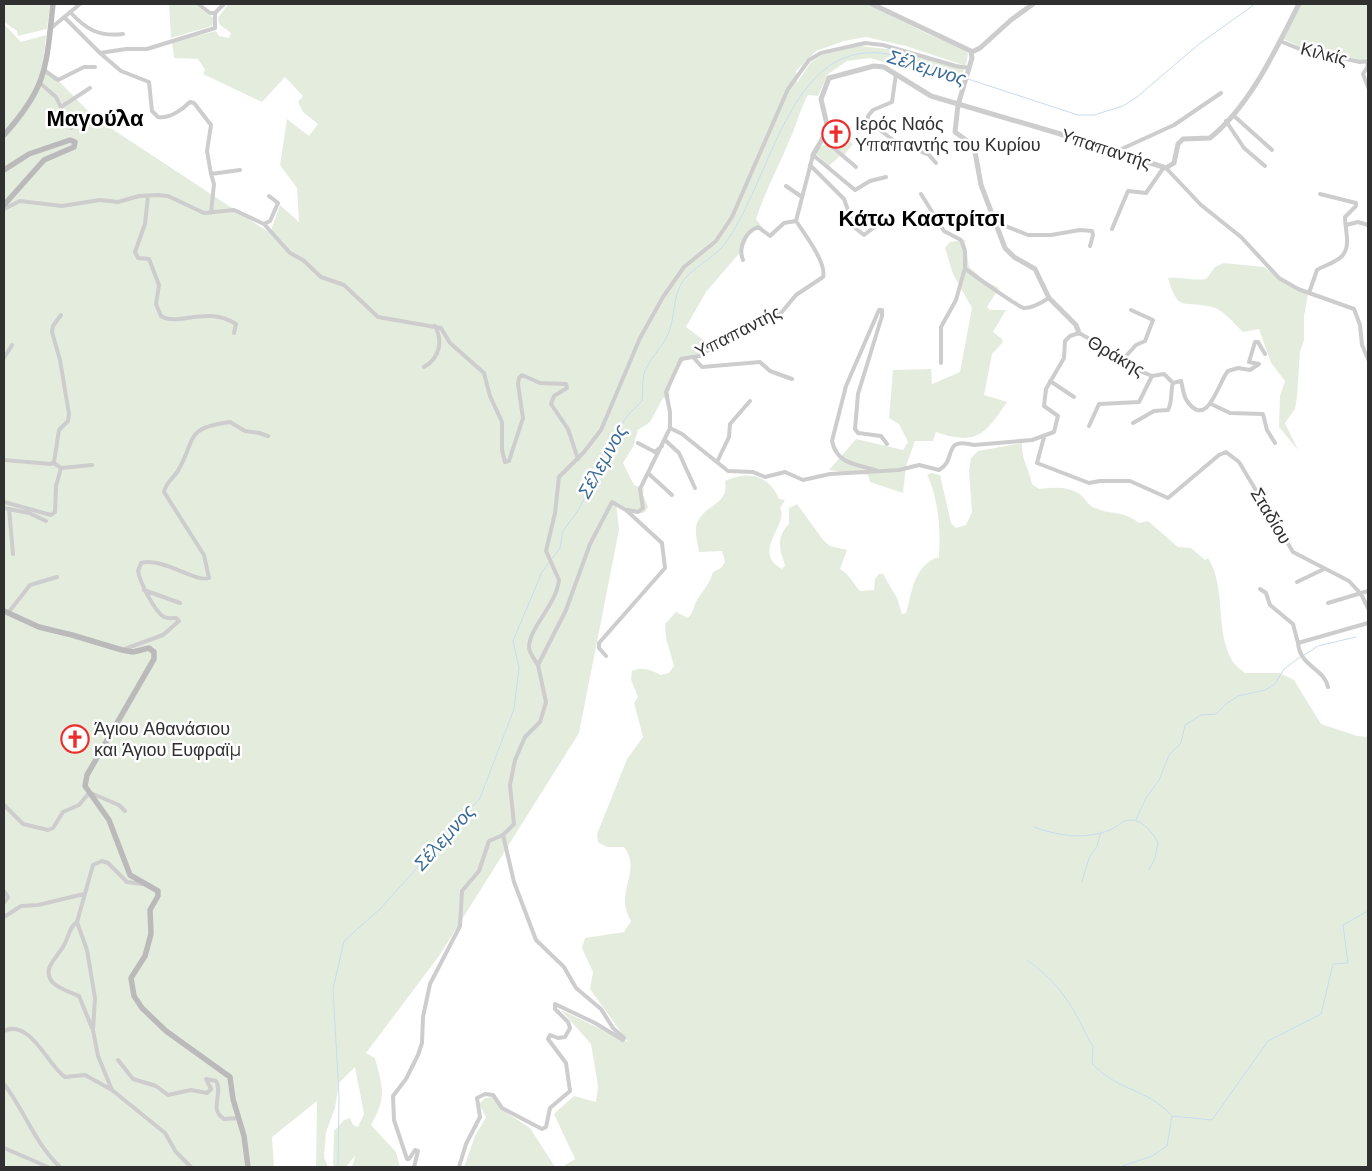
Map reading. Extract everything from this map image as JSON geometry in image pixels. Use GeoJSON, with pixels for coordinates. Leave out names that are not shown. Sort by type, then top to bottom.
{"type":"FeatureCollection","features":[{"type":"Feature","properties":{"kind":"main road"},"geometry":{"type":"LineString","coordinates":[[4,135],[26,111],[41,84],[45,71],[53,4]]}},
{"type":"Feature","properties":{"kind":"main road"},"geometry":{"type":"LineString","coordinates":[[4,170],[29,154],[70,140],[74,142],[74,147],[40,163],[4,204]]}},
{"type":"Feature","properties":{"kind":"main road"},"geometry":{"type":"LineString","coordinates":[[6,612],[39,627],[122,650],[133,652],[151,648],[154,652],[154,659],[87,775],[85,782],[88,791],[111,824],[128,873],[142,884],[156,890],[158,896],[150,910],[151,934],[145,956],[132,978],[134,996],[142,1008],[166,1032],[228,1074],[233,1083],[233,1099],[239,1118],[248,1167]]}},
{"type":"Feature","properties":{"kind":"street"},"geometry":{"type":"LineString","coordinates":[[50,29],[78,4]]}},
{"type":"Feature","properties":{"kind":"street"},"geometry":{"type":"LineString","coordinates":[[198,4],[210,13],[215,13]]}},
{"type":"Feature","properties":{"kind":"street"},"geometry":{"type":"LineString","coordinates":[[100,53],[126,49],[147,49],[216,28],[215,13],[224,4]]}},
{"type":"Feature","properties":{"kind":"street"},"geometry":{"type":"LineString","coordinates":[[872,4],[914,25],[968,48],[972,52]]}},
{"type":"Feature","properties":{"kind":"street"},"geometry":{"type":"LineString","coordinates":[[972,52],[980,48],[1011,20],[1033,4]]}},
{"type":"Feature","properties":{"kind":"street","name":"Υπαπαντής"},"geometry":{"type":"LineString","coordinates":[[626,510],[638,512],[642,509],[640,491],[670,428],[671,418],[666,397],[667,389],[681,359],[699,356],[749,324],[783,312],[796,294],[822,279],[824,272],[816,252],[796,221],[813,155],[828,127],[821,99],[829,78],[878,66],[896,74],[918,90],[958,105],[1165,168],[1174,163],[1178,144],[1183,139],[1210,138],[1233,115],[1265,69],[1299,4]]}},
{"type":"Feature","properties":{"kind":"street"},"geometry":{"type":"LineString","coordinates":[[70,12],[93,32],[123,34]]}},
{"type":"Feature","properties":{"kind":"street"},"geometry":{"type":"LineString","coordinates":[[64,17],[121,71],[149,82],[152,110],[158,118],[164,118],[183,109],[190,102],[194,103],[210,125],[207,151],[214,184],[211,213]]}},
{"type":"Feature","properties":{"kind":"street","name":"Κιλκίς"},"geometry":{"type":"LineString","coordinates":[[1280,41],[1302,50],[1360,62],[1368,61]]}},
{"type":"Feature","properties":{"kind":"street"},"geometry":{"type":"LineString","coordinates":[[414,1167],[418,1153],[415,1150],[407,1159],[394,1120],[393,1096],[406,1079],[421,1048],[423,1018],[430,984],[461,925],[462,891],[479,871],[489,841],[503,835],[514,824],[510,785],[517,752],[527,734],[540,722],[546,702],[538,665],[530,652],[529,646],[536,627],[551,605],[559,584],[559,577],[546,551],[555,513],[559,477],[593,442],[606,422],[640,338],[663,298],[684,267],[716,241],[732,217],[788,89],[809,60],[821,53],[865,43],[883,45],[968,70]]}},
{"type":"Feature","properties":{"kind":"street"},"geometry":{"type":"LineString","coordinates":[[670,428],[682,434],[728,471],[753,472],[765,477],[785,472],[803,480],[830,474],[880,471],[919,465],[940,470],[959,443],[965,442],[974,446],[1032,440],[1054,432],[1058,418],[1044,404],[1045,392],[1063,360],[1065,342],[1072,335],[1079,333],[1076,325],[1049,298],[1034,269],[1014,257],[1005,248],[981,185],[975,152],[954,130],[958,105],[972,52]]}},
{"type":"Feature","properties":{"kind":"street"},"geometry":{"type":"LineString","coordinates":[[1368,61],[1364,74],[1368,87]]}},
{"type":"Feature","properties":{"kind":"street"},"geometry":{"type":"LineString","coordinates":[[45,71],[58,80],[83,67],[95,67]]}},
{"type":"Feature","properties":{"kind":"street"},"geometry":{"type":"LineString","coordinates":[[896,74],[892,102],[874,110],[868,116],[868,121],[893,140],[929,155],[936,163]]}},
{"type":"Feature","properties":{"kind":"street"},"geometry":{"type":"LineString","coordinates":[[41,84],[56,97],[71,128]]}},
{"type":"Feature","properties":{"kind":"street"},"geometry":{"type":"LineString","coordinates":[[61,107],[90,88]]}},
{"type":"Feature","properties":{"kind":"street"},"geometry":{"type":"LineString","coordinates":[[1115,152],[1174,125],[1221,93]]}},
{"type":"Feature","properties":{"kind":"street"},"geometry":{"type":"LineString","coordinates":[[1233,115],[1272,150]]}},
{"type":"Feature","properties":{"kind":"street"},"geometry":{"type":"LineString","coordinates":[[1226,121],[1244,148],[1265,166]]}},
{"type":"Feature","properties":{"kind":"street"},"geometry":{"type":"LineString","coordinates":[[823,139],[856,167]]}},
{"type":"Feature","properties":{"kind":"street"},"geometry":{"type":"LineString","coordinates":[[813,155],[855,190],[870,181],[886,178]]}},
{"type":"Feature","properties":{"kind":"street"},"geometry":{"type":"LineString","coordinates":[[810,165],[844,199],[854,227],[864,235],[881,222]]}},
{"type":"Feature","properties":{"kind":"street"},"geometry":{"type":"LineString","coordinates":[[1112,229],[1128,191],[1146,193],[1165,168],[1201,205],[1242,237],[1271,271],[1294,287],[1355,310],[1360,325],[1362,345],[1368,360]]}},
{"type":"Feature","properties":{"kind":"street"},"geometry":{"type":"LineString","coordinates":[[211,174],[240,170]]}},
{"type":"Feature","properties":{"kind":"street"},"geometry":{"type":"LineString","coordinates":[[786,186],[802,197]]}},
{"type":"Feature","properties":{"kind":"street"},"geometry":{"type":"LineString","coordinates":[[921,194],[944,231],[961,240],[965,252],[965,268],[956,300],[941,327],[941,363]]}},
{"type":"Feature","properties":{"kind":"street"},"geometry":{"type":"LineString","coordinates":[[1309,293],[1317,270],[1337,261],[1344,252],[1348,239],[1345,217],[1355,209],[1356,203],[1320,194]]}},
{"type":"Feature","properties":{"kind":"street"},"geometry":{"type":"LineString","coordinates":[[4,209],[20,201],[62,206],[103,200],[118,202],[148,196],[168,196],[196,211],[211,213],[234,210],[264,224],[290,253],[303,260],[321,276],[344,285],[378,317],[435,326],[442,329],[450,343],[484,373],[490,396],[502,422],[502,450],[505,462],[509,461],[524,418],[518,384],[519,378],[522,375],[540,383],[564,383],[568,385],[567,388],[554,396],[551,404],[568,429],[578,459]]}},
{"type":"Feature","properties":{"kind":"street"},"geometry":{"type":"LineString","coordinates":[[148,196],[145,224],[136,252],[138,258],[149,259],[159,285],[156,304],[161,316],[175,320],[191,316],[220,316],[236,324],[234,332]]}},
{"type":"Feature","properties":{"kind":"street"},"geometry":{"type":"LineString","coordinates":[[264,224],[270,220],[278,204],[269,196]]}},
{"type":"Feature","properties":{"kind":"street"},"geometry":{"type":"LineString","coordinates":[[992,214],[1003,225],[1028,235],[1051,235],[1080,230],[1092,231],[1093,235],[1090,246]]}},
{"type":"Feature","properties":{"kind":"street"},"geometry":{"type":"LineString","coordinates":[[743,260],[741,254],[743,241],[754,229],[758,227],[770,236],[784,223],[796,221]]}},
{"type":"Feature","properties":{"kind":"street"},"geometry":{"type":"LineString","coordinates":[[1346,225],[1358,222],[1368,225]]}},
{"type":"Feature","properties":{"kind":"street"},"geometry":{"type":"LineString","coordinates":[[965,268],[1019,307],[1028,308],[1049,298]]}},
{"type":"Feature","properties":{"kind":"street"},"geometry":{"type":"LineString","coordinates":[[880,471],[849,463],[835,450],[832,441],[846,386],[879,310],[882,310],[882,316],[857,397],[856,430],[858,433],[881,436],[887,444]]}},
{"type":"Feature","properties":{"kind":"street"},"geometry":{"type":"LineString","coordinates":[[1117,359],[1128,354],[1136,344],[1143,343],[1153,320],[1131,310]]}},
{"type":"Feature","properties":{"kind":"street"},"geometry":{"type":"LineString","coordinates":[[54,463],[59,430],[68,421],[70,414],[60,358],[52,332],[53,326],[61,315]]}},
{"type":"Feature","properties":{"kind":"street"},"geometry":{"type":"LineString","coordinates":[[424,367],[432,360],[439,348],[440,335],[435,326]]}},
{"type":"Feature","properties":{"kind":"street","name":"Θράκης"},"geometry":{"type":"LineString","coordinates":[[1079,333],[1104,347],[1117,359],[1152,376],[1139,402],[1099,404],[1089,426]]}},
{"type":"Feature","properties":{"kind":"street"},"geometry":{"type":"LineString","coordinates":[[1173,383],[1181,381],[1186,399],[1194,407],[1202,408],[1211,404],[1228,371],[1238,368],[1250,370],[1259,364],[1249,362],[1255,342],[1258,342],[1264,354]]}},
{"type":"Feature","properties":{"kind":"street"},"geometry":{"type":"LineString","coordinates":[[4,358],[12,345]]}},
{"type":"Feature","properties":{"kind":"street"},"geometry":{"type":"LineString","coordinates":[[692,357],[702,367],[760,362],[770,371],[792,379]]}},
{"type":"Feature","properties":{"kind":"street"},"geometry":{"type":"LineString","coordinates":[[1133,423],[1154,411],[1168,410],[1172,402],[1173,383],[1164,374],[1152,376]]}},
{"type":"Feature","properties":{"kind":"street"},"geometry":{"type":"LineString","coordinates":[[1050,381],[1074,397]]}},
{"type":"Feature","properties":{"kind":"street"},"geometry":{"type":"LineString","coordinates":[[717,462],[729,437],[730,424],[750,401]]}},
{"type":"Feature","properties":{"kind":"street"},"geometry":{"type":"LineString","coordinates":[[1211,404],[1230,413],[1263,414],[1267,430],[1275,443]]}},
{"type":"Feature","properties":{"kind":"street"},"geometry":{"type":"LineString","coordinates":[[122,650],[163,635],[178,622],[176,618],[168,618],[161,615],[144,590],[138,571],[139,565],[143,562],[167,565],[202,579],[210,578],[203,552],[164,492],[180,468],[193,436],[199,431],[230,422],[245,431],[259,432],[268,436]]}},
{"type":"Feature","properties":{"kind":"street","name":"Σταδίου"},"geometry":{"type":"LineString","coordinates":[[1044,437],[1037,462],[1089,483],[1126,480],[1169,498],[1219,455],[1226,452],[1239,462],[1276,520],[1289,548],[1298,556],[1349,582],[1360,594],[1368,608]]}},
{"type":"Feature","properties":{"kind":"street"},"geometry":{"type":"LineString","coordinates":[[638,443],[654,452],[664,442],[679,453],[695,488]]}},
{"type":"Feature","properties":{"kind":"street"},"geometry":{"type":"LineString","coordinates":[[4,460],[54,463],[61,468],[92,465]]}},
{"type":"Feature","properties":{"kind":"street"},"geometry":{"type":"LineString","coordinates":[[4,502],[51,515],[55,512],[56,486],[61,468]]}},
{"type":"Feature","properties":{"kind":"street"},"geometry":{"type":"LineString","coordinates":[[648,472],[672,495]]}},
{"type":"Feature","properties":{"kind":"street"},"geometry":{"type":"LineString","coordinates":[[538,665],[566,610],[590,544],[610,504],[614,503],[626,510],[662,543],[666,568],[599,643],[599,648],[606,656]]}},
{"type":"Feature","properties":{"kind":"street"},"geometry":{"type":"LineString","coordinates":[[4,508],[29,513],[46,521]]}},
{"type":"Feature","properties":{"kind":"street"},"geometry":{"type":"LineString","coordinates":[[9,509],[14,554]]}},
{"type":"Feature","properties":{"kind":"street"},"geometry":{"type":"LineString","coordinates":[[1297,582],[1324,569]]}},
{"type":"Feature","properties":{"kind":"street"},"geometry":{"type":"LineString","coordinates":[[6,612],[30,585],[57,578]]}},
{"type":"Feature","properties":{"kind":"street"},"geometry":{"type":"LineString","coordinates":[[1260,589],[1266,593],[1270,605],[1293,624],[1305,662],[1325,679],[1328,687]]}},
{"type":"Feature","properties":{"kind":"street"},"geometry":{"type":"LineString","coordinates":[[144,590],[180,603]]}},
{"type":"Feature","properties":{"kind":"street"},"geometry":{"type":"LineString","coordinates":[[1328,603],[1368,591]]}},
{"type":"Feature","properties":{"kind":"street"},"geometry":{"type":"LineString","coordinates":[[1298,643],[1368,624]]}},
{"type":"Feature","properties":{"kind":"street"},"geometry":{"type":"LineString","coordinates":[[4,805],[23,824],[48,830],[53,828],[63,812],[79,805],[88,791],[119,805],[125,811]]}},
{"type":"Feature","properties":{"kind":"street"},"geometry":{"type":"LineString","coordinates":[[459,1167],[466,1144],[480,1117],[477,1098],[485,1094],[493,1095],[502,1108],[542,1129],[546,1126],[550,1108],[570,1091],[566,1063],[548,1038],[550,1035],[562,1038],[567,1036],[569,1031],[569,1024],[555,1008],[555,1004],[595,1023],[624,1040],[601,1009],[576,988],[564,967],[536,940],[511,874],[503,835]]}},
{"type":"Feature","properties":{"kind":"street"},"geometry":{"type":"LineString","coordinates":[[93,1030],[95,998],[87,950],[77,922],[93,865],[102,861],[108,864],[127,882],[142,884]]}},
{"type":"Feature","properties":{"kind":"street"},"geometry":{"type":"LineString","coordinates":[[4,891],[8,897],[4,903]]}},
{"type":"Feature","properties":{"kind":"street"},"geometry":{"type":"LineString","coordinates":[[4,917],[21,906],[38,906],[84,894]]}},
{"type":"Feature","properties":{"kind":"street"},"geometry":{"type":"LineString","coordinates":[[77,922],[71,927],[65,944],[49,968],[49,974],[55,984],[79,996],[93,1030],[98,1056],[112,1090]]}},
{"type":"Feature","properties":{"kind":"street"},"geometry":{"type":"LineString","coordinates":[[4,1031],[10,1029],[27,1035],[40,1045],[54,1066],[65,1077],[85,1075],[112,1090],[142,1112],[165,1134],[176,1152],[191,1167]]}},
{"type":"Feature","properties":{"kind":"street"},"geometry":{"type":"LineString","coordinates":[[118,1060],[133,1079],[156,1086],[168,1096],[191,1090],[207,1093],[211,1090],[206,1079],[216,1081],[218,1086],[215,1104],[218,1114],[224,1119],[239,1118]]}},
{"type":"Feature","properties":{"kind":"street"},"geometry":{"type":"LineString","coordinates":[[4,1084],[24,1114],[40,1144],[60,1167]]}},
{"type":"Feature","properties":{"kind":"street"},"geometry":{"type":"LineString","coordinates":[[4,1148],[48,1167]]}},
{"type":"Feature","properties":{"kind":"green space"},"geometry":{"type":"Polygon","coordinates":[[[9,4],[50,4],[47,29],[18,36],[17,31],[4,22],[4,6],[9,4]]]}},
{"type":"Feature","properties":{"kind":"green space"},"geometry":{"type":"Polygon","coordinates":[[[169,4],[194,4],[214,18],[212,26],[171,38],[169,4]]]}},
{"type":"Feature","properties":{"kind":"green space"},"geometry":{"type":"Polygon","coordinates":[[[228,4],[868,4],[928,34],[964,49],[968,53],[966,66],[906,46],[866,37],[844,41],[816,51],[796,71],[797,83],[811,62],[822,55],[860,46],[896,50],[964,69],[959,84],[870,58],[847,61],[828,74],[818,96],[808,95],[805,100],[756,219],[763,228],[758,228],[749,236],[743,249],[706,292],[686,327],[714,348],[697,359],[686,358],[672,383],[669,399],[663,398],[650,422],[638,430],[633,447],[623,463],[634,485],[644,489],[643,494],[648,507],[645,512],[637,514],[616,502],[619,530],[579,733],[439,956],[366,1053],[375,1058],[382,1092],[380,1107],[371,1125],[396,1152],[400,1167],[352,1167],[355,1156],[346,1167],[335,1167],[333,1165],[334,1131],[344,1120],[350,1118],[353,1125],[358,1127],[364,1114],[355,1067],[339,1083],[335,1108],[326,1132],[324,1157],[328,1167],[316,1167],[317,1101],[272,1137],[274,1167],[4,1167],[4,24],[21,42],[46,35],[43,65],[94,117],[270,233],[280,205],[299,222],[297,188],[280,165],[287,119],[309,136],[318,124],[303,112],[298,102],[303,96],[285,77],[262,102],[203,74],[205,70],[198,59],[174,58],[172,42],[216,31],[219,36],[229,38],[231,33],[219,24],[218,18],[228,4]]]}},
{"type":"Feature","properties":{"kind":"green space"},"geometry":{"type":"Polygon","coordinates":[[[1302,4],[1368,4],[1368,57],[1363,61],[1302,48],[1283,39],[1302,4]]]}},
{"type":"Feature","properties":{"kind":"green space"},"geometry":{"type":"Polygon","coordinates":[[[844,121],[850,130],[845,138],[853,144],[844,155],[827,138],[832,127],[844,121]]]}},
{"type":"Feature","properties":{"kind":"green space"},"geometry":{"type":"Polygon","coordinates":[[[826,144],[840,156],[829,166],[816,154],[820,147],[826,144]]]}},
{"type":"Feature","properties":{"kind":"green space"},"geometry":{"type":"Polygon","coordinates":[[[965,240],[969,267],[985,281],[999,288],[987,307],[990,310],[1006,310],[993,332],[1003,342],[992,354],[984,395],[1007,402],[992,423],[978,435],[961,438],[936,432],[933,441],[915,441],[906,466],[903,493],[870,482],[868,475],[829,470],[856,439],[903,450],[908,442],[899,424],[889,418],[893,370],[931,369],[932,384],[960,372],[972,308],[953,274],[945,248],[950,242],[965,240]]]}},
{"type":"Feature","properties":{"kind":"green space"},"geometry":{"type":"Polygon","coordinates":[[[1223,263],[1264,267],[1280,280],[1308,294],[1295,409],[1285,423],[1298,450],[1279,427],[1280,396],[1285,381],[1271,363],[1259,329],[1243,332],[1216,308],[1184,303],[1175,297],[1168,278],[1206,279],[1215,267],[1223,263]]]}},
{"type":"Feature","properties":{"kind":"green space"},"geometry":{"type":"Polygon","coordinates":[[[1022,443],[1024,459],[1032,484],[1039,489],[1055,488],[1077,492],[1095,508],[1122,514],[1139,523],[1148,521],[1178,547],[1191,548],[1205,560],[1208,558],[1217,582],[1224,638],[1227,650],[1234,663],[1245,673],[1280,673],[1294,680],[1321,724],[1357,736],[1368,737],[1368,1167],[562,1167],[575,1159],[554,1114],[574,1096],[596,1102],[598,1086],[591,1044],[561,1010],[628,1042],[590,989],[593,972],[582,948],[585,938],[624,932],[631,921],[626,911],[625,901],[631,865],[629,856],[624,847],[607,847],[598,842],[597,834],[627,759],[643,737],[634,703],[638,697],[631,680],[632,671],[643,669],[661,675],[669,673],[674,666],[666,638],[665,624],[676,612],[688,618],[697,600],[709,583],[713,572],[721,568],[725,562],[722,551],[699,552],[696,532],[698,521],[724,495],[725,481],[741,476],[757,477],[764,480],[775,491],[779,499],[785,500],[780,508],[782,515],[770,546],[770,555],[773,562],[782,569],[785,565],[781,554],[780,538],[789,524],[789,508],[797,504],[824,541],[830,546],[847,550],[840,569],[860,591],[874,590],[875,579],[879,574],[883,574],[897,598],[902,614],[906,613],[914,582],[922,568],[935,558],[939,558],[940,535],[938,514],[934,493],[927,475],[931,473],[940,475],[951,523],[956,528],[966,525],[972,512],[969,471],[971,458],[978,451],[1022,443]]]}},
{"type":"Feature","properties":{"kind":"green space"},"geometry":{"type":"Polygon","coordinates":[[[495,1097],[507,1113],[530,1128],[555,1167],[464,1167],[475,1136],[486,1117],[479,1104],[485,1098],[495,1097]]]}},
{"type":"Feature","properties":{"kind":"waterway","name":"Σέλεμνος"},"geometry":{"type":"LineString","coordinates":[[968,79],[1078,115],[1094,115],[1123,106],[1137,97],[1199,44],[1255,4]]}},
{"type":"Feature","properties":{"kind":"waterway","name":"Σέλεμνος"},"geometry":{"type":"LineString","coordinates":[[338,1167],[339,1095],[333,989],[344,941],[380,909],[480,798],[514,709],[519,668],[513,641],[542,572],[560,548],[563,531],[579,509],[595,478],[604,450],[628,415],[642,401],[644,374],[648,364],[669,332],[676,299],[683,281],[723,246],[737,225],[789,115],[805,90],[823,71],[844,58],[874,53],[889,54],[920,62],[964,78]]}},
{"type":"Feature","properties":{"kind":"waterway"},"geometry":{"type":"LineString","coordinates":[[1304,655],[1318,646],[1356,637]]}},
{"type":"Feature","properties":{"kind":"waterway"},"geometry":{"type":"LineString","coordinates":[[1136,820],[1146,798],[1159,780],[1169,755],[1181,743],[1185,725],[1201,715],[1216,714],[1238,696],[1265,690],[1275,684],[1284,669],[1300,657]]}},
{"type":"Feature","properties":{"kind":"waterway"},"geometry":{"type":"LineString","coordinates":[[1034,827],[1062,835],[1081,836],[1110,830],[1127,820],[1134,820],[1143,824],[1158,843],[1155,858],[1149,870]]}},
{"type":"Feature","properties":{"kind":"waterway"},"geometry":{"type":"LineString","coordinates":[[1082,882],[1089,858],[1097,846],[1101,832]]}},
{"type":"Feature","properties":{"kind":"waterway"},"geometry":{"type":"LineString","coordinates":[[1120,1167],[1152,1156],[1167,1146],[1172,1116],[1212,1120],[1268,1041],[1321,1014],[1333,964],[1348,963],[1343,925],[1368,911]]}},
{"type":"Feature","properties":{"kind":"waterway"},"geometry":{"type":"LineString","coordinates":[[1027,960],[1051,980],[1069,1003],[1093,1046],[1092,1063],[1110,1079],[1153,1100],[1171,1115]]}},
{"type":"Feature","properties":{"kind":"place","name":"Ιερός Ναός Υπαπαντής του Κυρίου"},"geometry":{"type":"Point","coordinates":[836,134]}},
{"type":"Feature","properties":{"kind":"place","name":"Άγιου Αθανάσιου και Άγιου Ευφραϊμ"},"geometry":{"type":"Point","coordinates":[75,739]}},
{"type":"Feature","properties":{"kind":"district","name":"Μαγούλα"},"geometry":{"type":"Point","coordinates":[95,118]}},
{"type":"Feature","properties":{"kind":"district","name":"Κάτω Καστρίτσι"},"geometry":{"type":"Point","coordinates":[922,218]}}]}
